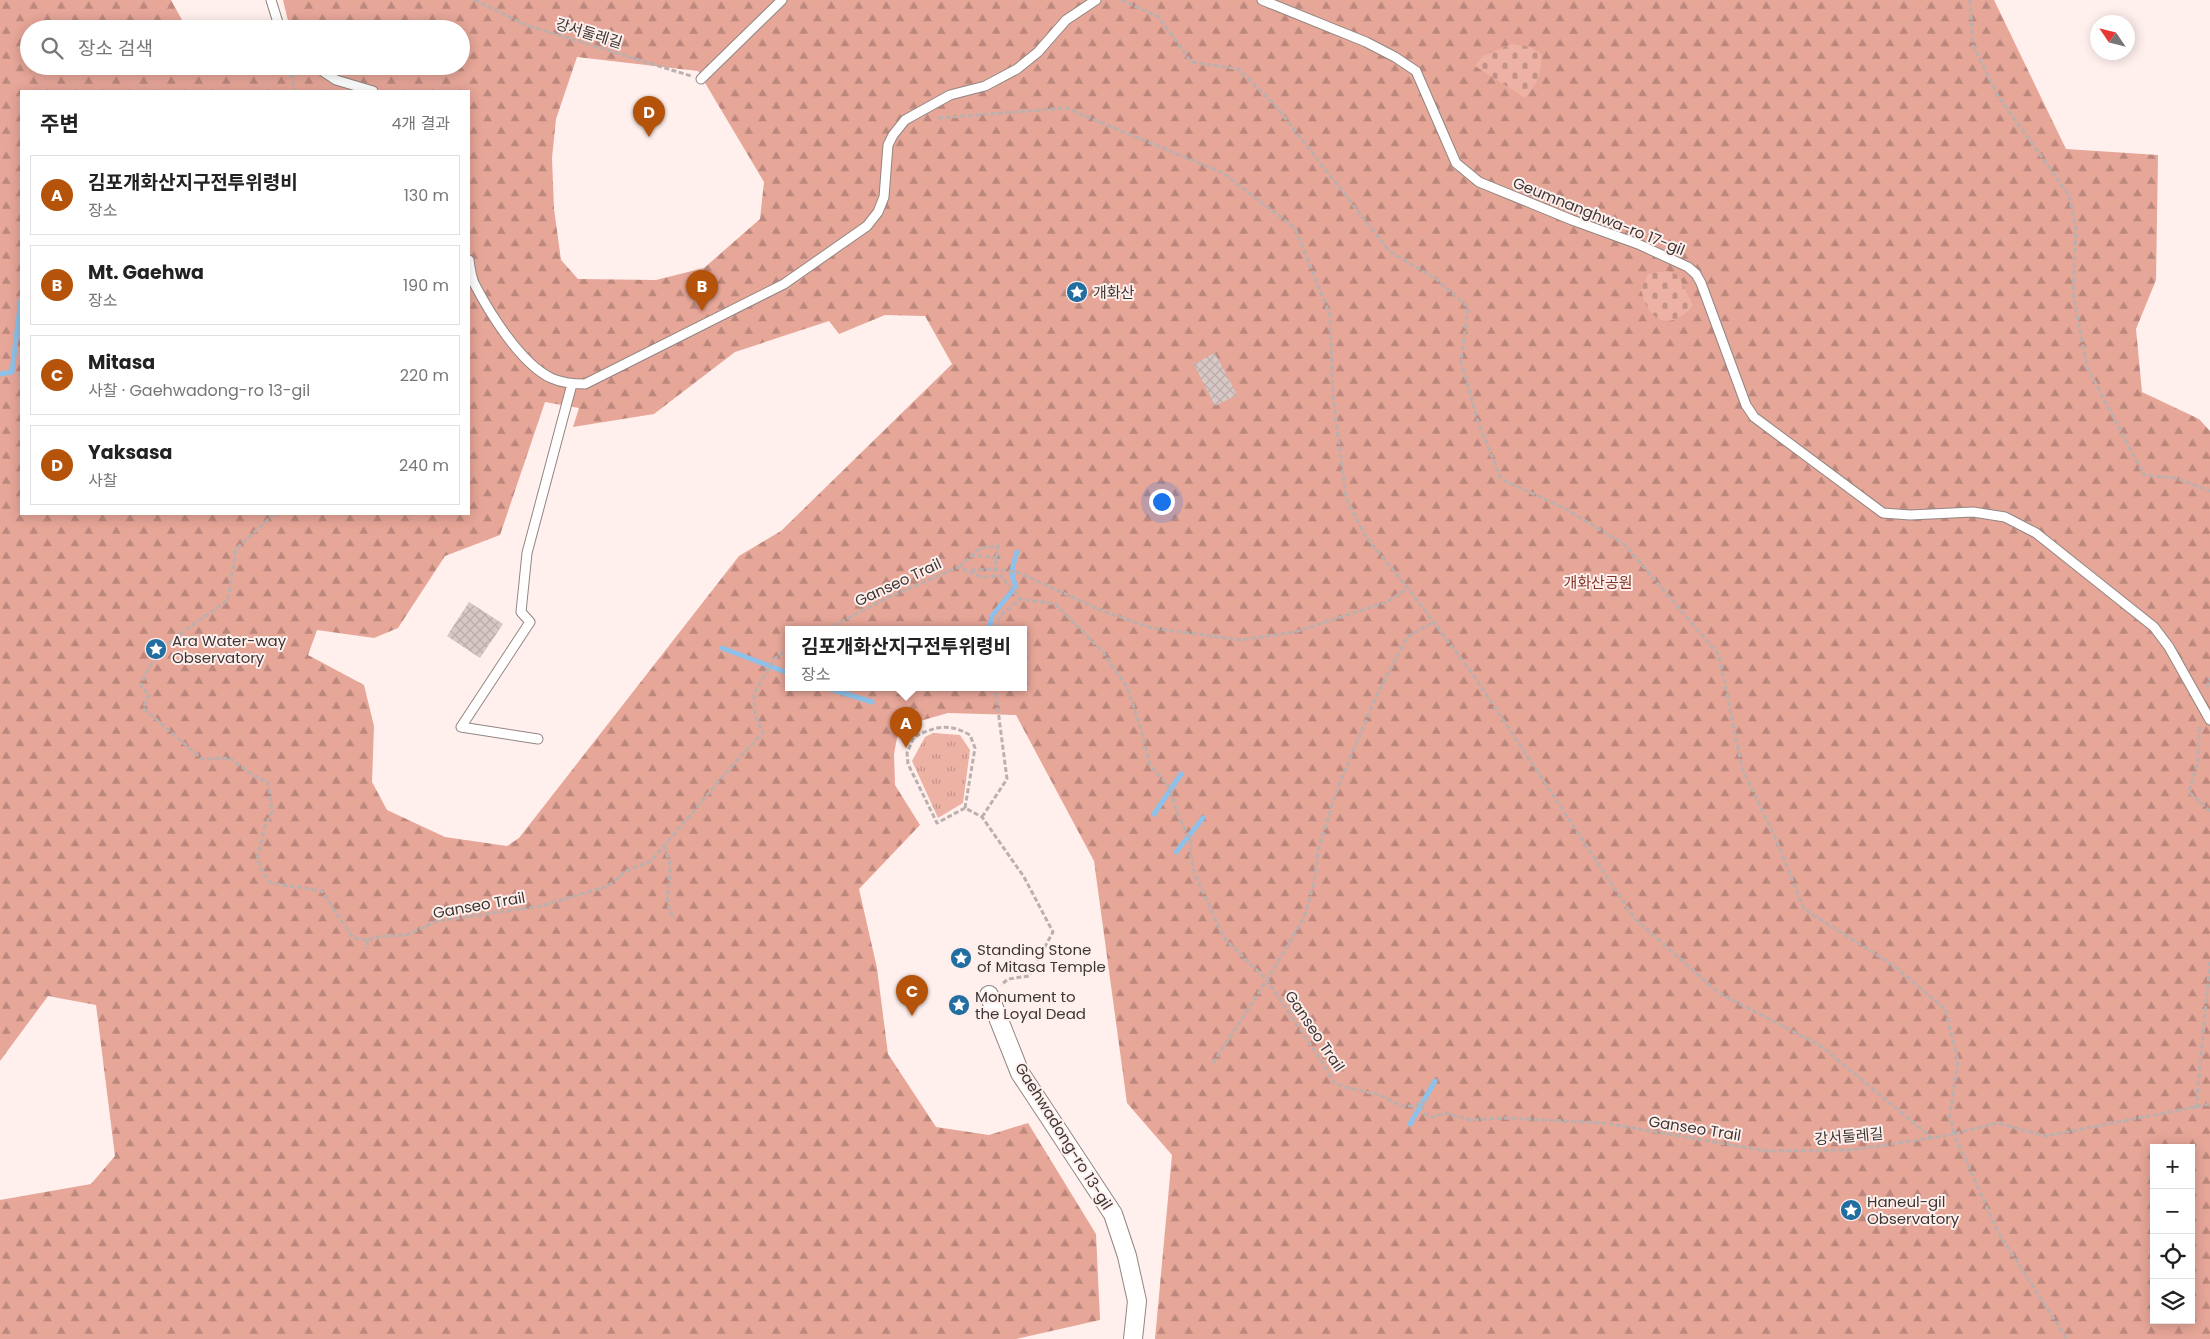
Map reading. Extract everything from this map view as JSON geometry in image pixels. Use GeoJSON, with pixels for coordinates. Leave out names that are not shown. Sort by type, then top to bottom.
{"type":"FeatureCollection","features":[{"type":"Feature","properties":{"kind":"street","name":"Gaehwadong-ro 13-gil"},"geometry":{"type":"LineString","coordinates":[[990,995],[1020,1073],[1113,1214],[1127,1256],[1136,1302],[1133,1339]]}},
{"type":"Feature","properties":{"kind":"lane"},"geometry":{"type":"LineString","coordinates":[[271,0],[277,20]]}},
{"type":"Feature","properties":{"kind":"lane"},"geometry":{"type":"LineString","coordinates":[[701,79],[782,0]]}},
{"type":"Feature","properties":{"kind":"lane"},"geometry":{"type":"LineString","coordinates":[[470,265],[473,281],[509,338],[551,378],[572,384],[585,384],[784,284],[867,226],[878,212],[884,197],[888,145],[905,120],[950,95],[985,86],[1017,70],[1038,52],[1066,20],[1096,0]]}},
{"type":"Feature","properties":{"kind":"lane","name":"Geumnanghwa-ro 17-gil"},"geometry":{"type":"LineString","coordinates":[[1262,0],[1366,42],[1395,57],[1416,71],[1456,163],[1479,182],[1572,220],[1638,244],[1688,267],[1696,274],[1701,283],[1746,405],[1754,417],[1883,513],[1910,515],[1973,512],[2005,517],[2036,533],[2154,627],[2169,647],[2210,720]]}},
{"type":"Feature","properties":{"kind":"lane"},"geometry":{"type":"LineString","coordinates":[[328,75],[336,80],[370,90]]}},
{"type":"Feature","properties":{"kind":"lane"},"geometry":{"type":"LineString","coordinates":[[538,739],[461,727],[530,622],[521,612],[527,553],[572,384]]}},
{"type":"Feature","properties":{"kind":"path","name":"강서둘레길"},"geometry":{"type":"LineString","coordinates":[[474,0],[526,25],[701,79]]}},
{"type":"Feature","properties":{"kind":"path"},"geometry":{"type":"LineString","coordinates":[[1121,0],[1159,17],[1191,62],[1238,69],[1275,105],[1388,251],[1436,280],[1468,307],[1461,361],[1478,422],[1501,479],[1564,508],[1624,544],[1719,655],[1742,768],[1776,837],[1804,909],[1893,964],[1945,1009],[1958,1062],[1950,1115],[1954,1134],[1998,1232],[2067,1339]]}},
{"type":"Feature","properties":{"kind":"path"},"geometry":{"type":"LineString","coordinates":[[1970,0],[1973,45],[1998,96],[2069,195],[2076,229],[2073,294],[2087,366],[2144,475],[2176,478],[2210,491]]}},
{"type":"Feature","properties":{"kind":"path"},"geometry":{"type":"LineString","coordinates":[[291,75],[294,90]]}},
{"type":"Feature","properties":{"kind":"path"},"geometry":{"type":"LineString","coordinates":[[934,118],[1066,108],[1223,173],[1295,228],[1330,315],[1333,397],[1346,498],[1366,537],[1408,588],[1472,673],[1635,919],[1719,993],[1821,1046],[1932,1138],[1997,1123],[2046,1136],[2210,1104]]}},
{"type":"Feature","properties":{"kind":"path"},"geometry":{"type":"LineString","coordinates":[[273,515],[236,549],[228,600],[161,649],[140,686],[149,695],[142,708],[202,760],[230,758],[254,776],[268,782],[272,812],[265,826],[257,858],[264,875],[271,882],[322,891],[353,938],[367,940],[367,949]]}},
{"type":"Feature","properties":{"kind":"path"},"geometry":{"type":"LineString","coordinates":[[958,567],[980,548],[998,546],[994,576]]}},
{"type":"Feature","properties":{"kind":"path"},"geometry":{"type":"LineString","coordinates":[[970,556],[1001,558]]}},
{"type":"Feature","properties":{"kind":"path","name":"Ganseo Trail"},"geometry":{"type":"LineString","coordinates":[[833,626],[883,600],[958,567],[969,570],[981,577],[1001,576],[1020,599],[1055,604],[1102,652],[1127,687],[1141,729],[1150,765],[1170,787],[1190,839],[1190,855],[1196,875],[1224,938],[1268,980],[1325,1066],[1333,1082],[1344,1087],[1380,1095],[1401,1106],[1417,1106],[1422,1103]]}},
{"type":"Feature","properties":{"kind":"path"},"geometry":{"type":"LineString","coordinates":[[969,570],[994,569],[1014,572],[1103,611],[1152,628],[1241,640],[1295,632],[1387,602],[1408,588]]}},
{"type":"Feature","properties":{"kind":"path"},"geometry":{"type":"LineString","coordinates":[[998,626],[999,617],[1020,599]]}},
{"type":"Feature","properties":{"kind":"path"},"geometry":{"type":"LineString","coordinates":[[1213,1063],[1268,980],[1304,918],[1314,884],[1318,851],[1337,789],[1376,699],[1407,637],[1434,622]]}},
{"type":"Feature","properties":{"kind":"path","name":"Ganseo Trail"},"geometry":{"type":"LineString","coordinates":[[367,940],[382,936],[407,936],[437,921],[541,906],[608,886],[626,871],[652,861],[737,760],[763,733],[755,715],[754,694],[774,659],[785,651]]}},
{"type":"Feature","properties":{"kind":"path"},"geometry":{"type":"LineString","coordinates":[[2210,678],[2200,704],[2198,761],[2189,792],[2210,811]]}},
{"type":"Feature","properties":{"kind":"path"},"geometry":{"type":"LineString","coordinates":[[982,817],[1007,779],[996,691]]}},
{"type":"Feature","properties":{"kind":"path"},"geometry":{"type":"LineString","coordinates":[[956,727],[970,735],[975,748],[965,808],[937,823],[908,764],[907,753],[914,737],[930,729],[956,727]]}},
{"type":"Feature","properties":{"kind":"path"},"geometry":{"type":"LineString","coordinates":[[965,808],[982,817],[1024,877],[1053,932],[1028,976],[1008,979],[990,995]]}},
{"type":"Feature","properties":{"kind":"path"},"geometry":{"type":"LineString","coordinates":[[664,845],[670,867],[667,898],[669,911],[675,919]]}},
{"type":"Feature","properties":{"kind":"path"},"geometry":{"type":"LineString","coordinates":[[2196,1108],[2210,962]]}},
{"type":"Feature","properties":{"kind":"path","name":"강서둘레길"},"geometry":{"type":"LineString","coordinates":[[1422,1103],[1425,1114],[1433,1117],[1446,1113],[1470,1120],[1504,1118],[1604,1123],[1767,1151],[1852,1150],[1932,1138]]}},
{"type":"Feature","properties":{"kind":"green space","name":"개화산공원"},"geometry":{"type":"Polygon","coordinates":[[[0,0],[171,0],[182,20],[20,20],[20,75],[470,75],[470,20],[288,20],[283,0],[1994,0],[2066,149],[2158,155],[2156,280],[2136,329],[2142,392],[2199,419],[2210,431],[2210,1339],[1155,1339],[1172,1155],[1127,1103],[1094,861],[1016,715],[948,713],[899,727],[894,754],[895,785],[920,825],[859,889],[877,968],[888,1054],[936,1127],[989,1135],[1028,1123],[1096,1234],[1100,1320],[1016,1339],[0,1339],[0,1200],[91,1184],[115,1156],[96,1005],[48,996],[0,1061],[0,0]],[[577,57],[556,119],[552,158],[554,209],[561,260],[578,279],[656,280],[704,268],[760,219],[764,182],[698,71],[577,57]],[[885,315],[839,334],[829,321],[735,352],[654,414],[573,427],[579,408],[545,402],[500,535],[445,556],[398,628],[374,638],[317,630],[308,655],[364,685],[374,726],[372,782],[387,810],[445,837],[507,846],[519,838],[739,556],[781,531],[952,364],[925,316],[885,315]]]}},
{"type":"Feature","properties":{"kind":"green space"},"geometry":{"type":"Polygon","coordinates":[[[1511,44],[1530,47],[1541,54],[1541,67],[1538,78],[1525,98],[1475,66],[1483,56],[1511,44]]]}},
{"type":"Feature","properties":{"kind":"green space"},"geometry":{"type":"Polygon","coordinates":[[[1667,271],[1678,275],[1693,306],[1684,314],[1667,321],[1660,320],[1654,316],[1644,300],[1641,289],[1648,274],[1667,271]]]}},
{"type":"Feature","properties":{"kind":"green space"},"geometry":{"type":"Polygon","coordinates":[[[933,733],[960,735],[970,750],[963,803],[938,818],[912,761],[925,737],[933,733]]]}},
{"type":"Feature","properties":{"kind":"building"},"geometry":{"type":"Polygon","coordinates":[[[1215,353],[1237,395],[1215,406],[1194,364],[1215,353]]]}},
{"type":"Feature","properties":{"kind":"building"},"geometry":{"type":"Polygon","coordinates":[[[469,602],[503,624],[480,658],[447,636],[469,602]]]}},
{"type":"Feature","properties":{"kind":"waterway"},"geometry":{"type":"LineString","coordinates":[[0,374],[12,372],[20,307]]}},
{"type":"Feature","properties":{"kind":"waterway"},"geometry":{"type":"LineString","coordinates":[[990,626],[992,616],[1016,586],[1012,573],[1017,552]]}},
{"type":"Feature","properties":{"kind":"waterway"},"geometry":{"type":"LineString","coordinates":[[722,648],[785,672]]}},
{"type":"Feature","properties":{"kind":"waterway"},"geometry":{"type":"LineString","coordinates":[[837,691],[872,702]]}},
{"type":"Feature","properties":{"kind":"waterway"},"geometry":{"type":"LineString","coordinates":[[1154,814],[1181,774]]}},
{"type":"Feature","properties":{"kind":"waterway"},"geometry":{"type":"LineString","coordinates":[[1176,852],[1203,818]]}},
{"type":"Feature","properties":{"kind":"waterway"},"geometry":{"type":"LineString","coordinates":[[1410,1124],[1435,1081]]}},
{"type":"Feature","properties":{"kind":"place","name":"Yaksasa"},"geometry":{"type":"Point","coordinates":[649,137]}},
{"type":"Feature","properties":{"kind":"place","name":"개화산"},"geometry":{"type":"Point","coordinates":[1077,292]}},
{"type":"Feature","properties":{"kind":"place","name":"Mt. Gaehwa"},"geometry":{"type":"Point","coordinates":[702,311]}},
{"type":"Feature","properties":{"kind":"place","name":"Ara Water-way Observatory"},"geometry":{"type":"Point","coordinates":[156,649]}},
{"type":"Feature","properties":{"kind":"place","name":"김포개화산지구전투위령비"},"geometry":{"type":"Point","coordinates":[906,748]}},
{"type":"Feature","properties":{"kind":"place","name":"Standing Stone of Mitasa Temple"},"geometry":{"type":"Point","coordinates":[961,958]}},
{"type":"Feature","properties":{"kind":"place","name":"Monument to the Loyal Dead"},"geometry":{"type":"Point","coordinates":[959,1005]}},
{"type":"Feature","properties":{"kind":"place","name":"Mitasa"},"geometry":{"type":"Point","coordinates":[912,1016]}},
{"type":"Feature","properties":{"kind":"place","name":"Haneul-gil Observatory"},"geometry":{"type":"Point","coordinates":[1851,1210]}}]}
